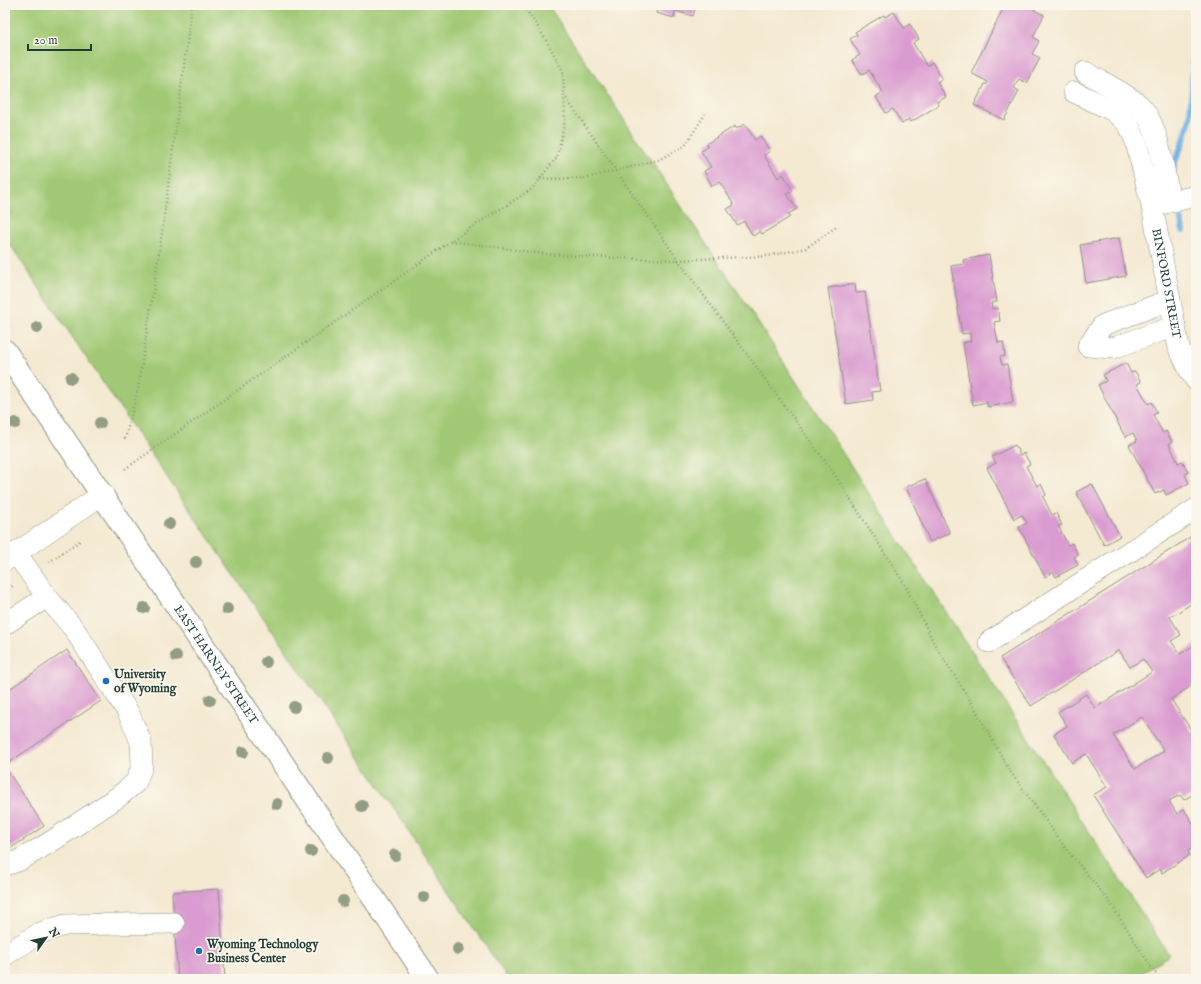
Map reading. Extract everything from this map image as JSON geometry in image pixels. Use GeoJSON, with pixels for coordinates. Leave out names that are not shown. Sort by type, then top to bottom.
{"type":"FeatureCollection","features":[{"type":"Feature","properties":{"kind":"main road","name":"EAST HARNEY STREET"},"geometry":{"type":"LineString","coordinates":[[5,351],[428,979]]}},
{"type":"Feature","properties":{"kind":"street"},"geometry":{"type":"LineString","coordinates":[[1085,72],[1140,106],[1148,117],[1154,132],[1161,204]]}},
{"type":"Feature","properties":{"kind":"street"},"geometry":{"type":"LineString","coordinates":[[1074,92],[1112,110],[1128,123],[1161,204]]}},
{"type":"Feature","properties":{"kind":"street"},"geometry":{"type":"LineString","coordinates":[[1161,204],[1196,196]]}},
{"type":"Feature","properties":{"kind":"street","name":"BINFORD STREET"},"geometry":{"type":"LineString","coordinates":[[1161,204],[1170,300],[1179,348],[1196,380]]}},
{"type":"Feature","properties":{"kind":"street"},"geometry":{"type":"LineString","coordinates":[[1170,300],[1103,325],[1088,346],[1113,348],[1175,326]]}},
{"type":"Feature","properties":{"kind":"street"},"geometry":{"type":"LineString","coordinates":[[5,865],[18,861],[49,843],[118,797],[136,782],[142,766],[141,742],[128,712],[74,629],[11,556],[102,494]]}},
{"type":"Feature","properties":{"kind":"street"},"geometry":{"type":"LineString","coordinates":[[989,642],[1196,509]]}},
{"type":"Feature","properties":{"kind":"street"},"geometry":{"type":"LineString","coordinates":[[5,624],[47,597]]}},
{"type":"Feature","properties":{"kind":"street"},"geometry":{"type":"LineString","coordinates":[[5,956],[40,933],[65,925],[174,923]]}},
{"type":"Feature","properties":{"kind":"path"},"geometry":{"type":"LineString","coordinates":[[125,439],[138,389],[162,240],[192,5]]}},
{"type":"Feature","properties":{"kind":"path"},"geometry":{"type":"LineString","coordinates":[[125,469],[450,241],[532,189],[557,157],[565,120],[563,71],[543,35],[523,5]]}},
{"type":"Feature","properties":{"kind":"path"},"geometry":{"type":"LineString","coordinates":[[564,95],[678,260],[835,474],[905,585],[935,645],[973,706],[1009,770],[1067,850],[1109,902],[1159,979]]}},
{"type":"Feature","properties":{"kind":"path"},"geometry":{"type":"LineString","coordinates":[[540,179],[587,178],[658,160],[685,146],[705,114]]}},
{"type":"Feature","properties":{"kind":"path"},"geometry":{"type":"LineString","coordinates":[[450,241],[546,254],[678,260],[768,256],[806,248],[836,227]]}},
{"type":"Feature","properties":{"kind":"green space"},"geometry":{"type":"Polygon","coordinates":[[[5,5],[548,5],[736,289],[1169,955],[1133,979],[508,979],[5,237],[5,5]]]}},
{"type":"Feature","properties":{"kind":"building"},"geometry":{"type":"Polygon","coordinates":[[[654,5],[700,5],[699,7],[696,6],[693,16],[675,11],[674,18],[656,13],[658,7],[654,5]]]}},
{"type":"Feature","properties":{"kind":"building"},"geometry":{"type":"Polygon","coordinates":[[[1005,5],[1036,5],[1034,10],[1044,15],[1033,37],[1039,41],[1032,54],[1040,58],[1027,83],[1019,79],[1014,88],[1019,91],[1004,120],[974,105],[985,84],[988,82],[971,73],[1005,5]]]}},
{"type":"Feature","properties":{"kind":"building"},"geometry":{"type":"Polygon","coordinates":[[[894,12],[904,28],[910,24],[919,39],[913,43],[927,66],[932,62],[942,79],[937,82],[946,97],[937,102],[939,105],[911,122],[909,119],[902,124],[893,109],[886,113],[876,97],[883,92],[869,70],[862,74],[852,60],[860,55],[850,39],[857,35],[855,32],[884,15],[885,17],[894,12]]]}},
{"type":"Feature","properties":{"kind":"building"},"geometry":{"type":"Polygon","coordinates":[[[745,124],[755,140],[760,136],[770,151],[764,155],[778,178],[783,174],[793,191],[787,194],[797,209],[788,214],[790,217],[762,234],[760,231],[753,236],[744,221],[737,225],[727,209],[734,205],[720,182],[712,186],[704,171],[711,167],[701,151],[708,147],[706,144],[735,126],[736,129],[745,124]]]}},
{"type":"Feature","properties":{"kind":"building"},"geometry":{"type":"Polygon","coordinates":[[[1119,238],[1126,276],[1086,283],[1080,245],[1119,238]]]}},
{"type":"Feature","properties":{"kind":"building"},"geometry":{"type":"Polygon","coordinates":[[[989,255],[997,302],[991,303],[992,309],[998,308],[1000,321],[994,322],[998,343],[1003,342],[1005,356],[1000,357],[1002,365],[1007,364],[1013,402],[988,407],[987,402],[973,405],[963,343],[971,341],[970,333],[962,334],[951,266],[964,264],[963,260],[989,255]]]}},
{"type":"Feature","properties":{"kind":"building"},"geometry":{"type":"Polygon","coordinates":[[[855,284],[856,293],[865,292],[880,391],[872,392],[873,400],[846,404],[828,288],[855,284]]]}},
{"type":"Feature","properties":{"kind":"building"},"geometry":{"type":"Polygon","coordinates":[[[1126,363],[1131,373],[1135,371],[1141,382],[1137,384],[1148,404],[1152,402],[1157,413],[1153,415],[1163,433],[1166,431],[1172,442],[1169,444],[1178,463],[1182,461],[1188,472],[1185,475],[1189,483],[1166,495],[1164,490],[1155,494],[1129,445],[1137,441],[1133,433],[1125,437],[1098,385],[1106,381],[1103,375],[1126,363]]]}},
{"type":"Feature","properties":{"kind":"building"},"geometry":{"type":"Polygon","coordinates":[[[1015,445],[1020,455],[1024,453],[1030,464],[1026,466],[1037,486],[1041,484],[1046,495],[1043,497],[1052,515],[1056,513],[1062,525],[1058,526],[1068,545],[1072,543],[1078,555],[1074,557],[1078,565],[1056,577],[1053,572],[1045,577],[1019,527],[1027,523],[1022,515],[1014,519],[987,468],[996,463],[992,457],[1015,445]]]}},
{"type":"Feature","properties":{"kind":"building"},"geometry":{"type":"Polygon","coordinates":[[[925,479],[950,533],[930,542],[906,487],[925,479]]]}},
{"type":"Feature","properties":{"kind":"building"},"geometry":{"type":"Polygon","coordinates":[[[1092,484],[1120,536],[1104,545],[1076,492],[1092,484]]]}},
{"type":"Feature","properties":{"kind":"building"},"geometry":{"type":"Polygon","coordinates":[[[1192,536],[1196,542],[1196,601],[1170,617],[1181,635],[1171,641],[1180,654],[1196,644],[1196,683],[1171,699],[1193,733],[1196,731],[1196,799],[1193,794],[1184,800],[1180,795],[1169,801],[1177,814],[1184,809],[1196,828],[1196,846],[1188,851],[1190,855],[1162,873],[1160,869],[1146,878],[1093,795],[1107,787],[1086,754],[1072,763],[1054,734],[1067,726],[1058,712],[1086,694],[1095,708],[1152,672],[1143,659],[1130,667],[1119,650],[1031,706],[1000,658],[1192,536]],[[1142,717],[1113,735],[1135,769],[1164,751],[1142,717]]]}},
{"type":"Feature","properties":{"kind":"building"},"geometry":{"type":"Polygon","coordinates":[[[67,650],[101,701],[5,765],[5,692],[67,650]]]}},
{"type":"Feature","properties":{"kind":"building"},"geometry":{"type":"Polygon","coordinates":[[[5,767],[44,826],[5,852],[5,767]]]}},
{"type":"Feature","properties":{"kind":"building","name":"Wyoming Technology Business Center"},"geometry":{"type":"Polygon","coordinates":[[[219,889],[225,979],[178,979],[172,892],[219,889]]]}},
{"type":"Feature","properties":{"kind":"waterway"},"geometry":{"type":"LineString","coordinates":[[1173,172],[1174,164],[1184,140],[1190,119],[1196,25]]}},
{"type":"Feature","properties":{"kind":"waterway"},"geometry":{"type":"LineString","coordinates":[[1178,203],[1183,231]]}},
{"type":"Feature","properties":{"kind":"place","name":"University of Wyoming"},"geometry":{"type":"Point","coordinates":[106,681]}},
{"type":"Feature","properties":{"kind":"place","name":"Wyoming Technology Business Center"},"geometry":{"type":"Point","coordinates":[199,951]}}]}
